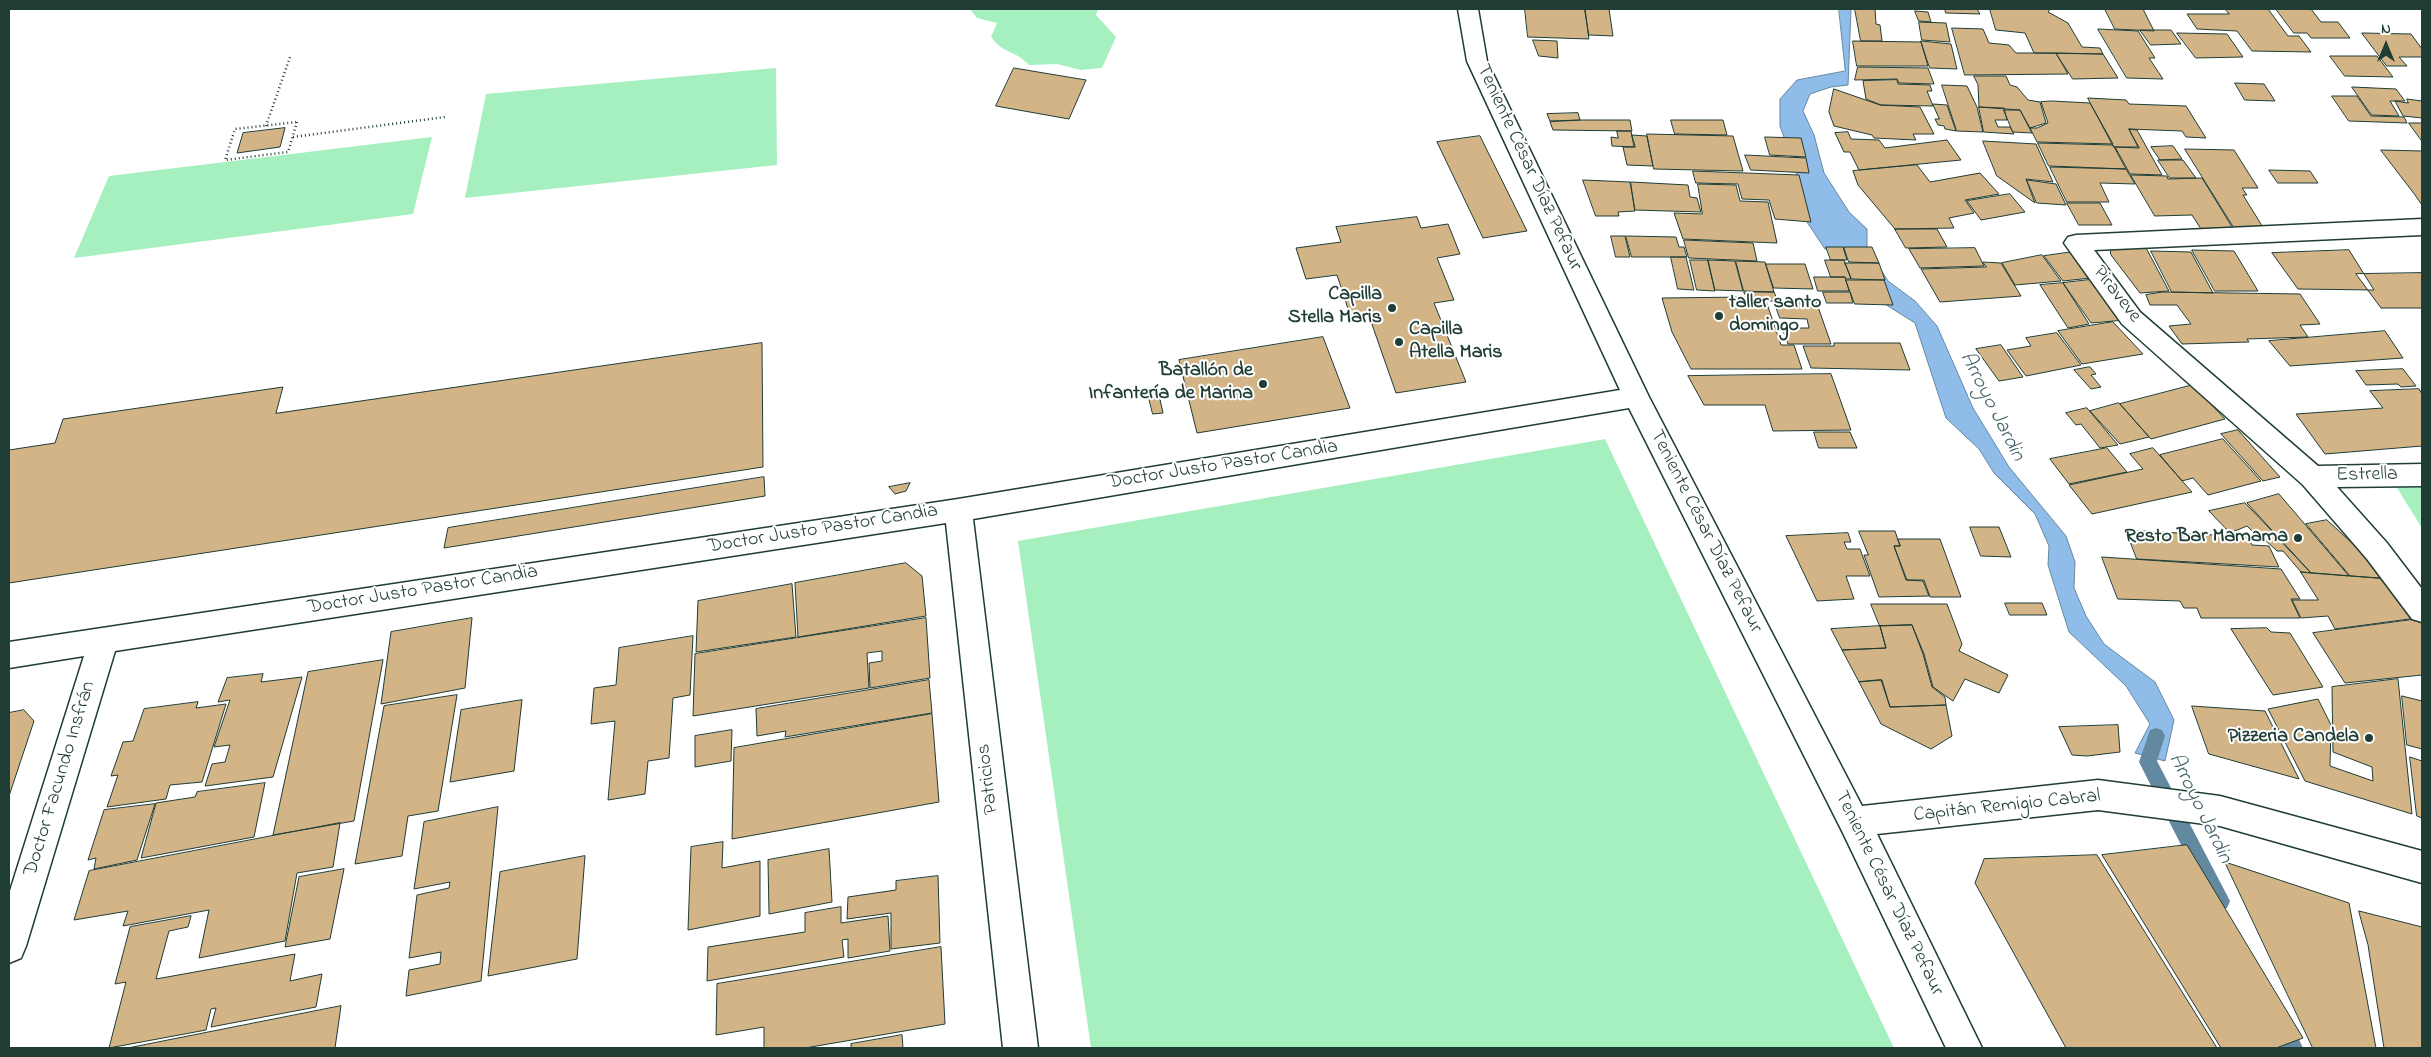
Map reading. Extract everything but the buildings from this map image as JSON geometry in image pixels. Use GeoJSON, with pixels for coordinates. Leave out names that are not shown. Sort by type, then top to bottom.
{"type":"FeatureCollection","features":[{"type":"Feature","properties":{"kind":"street","name":"Teniente César Díaz Pefaur"},"geometry":{"type":"LineString","coordinates":[[1468,9],[1477,61],[1636,397],[1854,822],[1964,1048]]}},
{"type":"Feature","properties":{"kind":"street","name":"Piraveve"},"geometry":{"type":"LineString","coordinates":[[2422,227],[2076,243],[2131,318],[2312,477],[2377,552],[2422,610]]}},
{"type":"Feature","properties":{"kind":"street","name":"Doctor Justo Pastor Candia"},"geometry":{"type":"LineString","coordinates":[[9,655],[958,510],[1636,397]]}},
{"type":"Feature","properties":{"kind":"street","name":"Estrella"},"geometry":{"type":"LineString","coordinates":[[2312,477],[2422,475]]}},
{"type":"Feature","properties":{"kind":"street","name":"Patricios"},"geometry":{"type":"LineString","coordinates":[[958,510],[1021,1048]]}},
{"type":"Feature","properties":{"kind":"street","name":"Doctor Facundo Insfrán"},"geometry":{"type":"LineString","coordinates":[[9,946],[104,640]]}},
{"type":"Feature","properties":{"kind":"street","name":"Capitán Remigio Cabral"},"geometry":{"type":"LineString","coordinates":[[1854,822],[2098,795],[2220,811],[2422,867]]}},
{"type":"Feature","properties":{"kind":"path"},"geometry":{"type":"LineString","coordinates":[[266,126],[290,57]]}},
{"type":"Feature","properties":{"kind":"path"},"geometry":{"type":"LineString","coordinates":[[292,137],[445,117]]}},
{"type":"Feature","properties":{"kind":"path"},"geometry":{"type":"LineString","coordinates":[[297,122],[288,152],[225,160],[235,129],[266,126],[297,122]]}},
{"type":"Feature","properties":{"kind":"green space"},"geometry":{"type":"Polygon","coordinates":[[[970,9],[1098,9],[1096,15],[1116,37],[1102,68],[1081,70],[1057,64],[1029,65],[1019,56],[1000,47],[991,37],[997,23],[977,18],[970,9]]]}},
{"type":"Feature","properties":{"kind":"green space"},"geometry":{"type":"Polygon","coordinates":[[[776,68],[777,165],[465,198],[486,94],[776,68]]]}},
{"type":"Feature","properties":{"kind":"green space"},"geometry":{"type":"Polygon","coordinates":[[[432,137],[413,214],[74,258],[109,176],[432,137]]]}},
{"type":"Feature","properties":{"kind":"green space"},"geometry":{"type":"Polygon","coordinates":[[[1605,439],[1894,1048],[1091,1048],[1018,541],[1605,439]]]}},
{"type":"Feature","properties":{"kind":"green space"},"geometry":{"type":"Polygon","coordinates":[[[2392,480],[2422,481],[2422,528],[2392,480]]]}},
{"type":"Feature","properties":{"kind":"water"},"geometry":{"type":"Polygon","coordinates":[[[1839,9],[1851,9],[1848,85],[1831,87],[1810,94],[1803,111],[1814,135],[1824,173],[1849,212],[1867,229],[1867,248],[1888,281],[1915,301],[1937,326],[1973,408],[2009,467],[2066,536],[2075,562],[2074,588],[2086,616],[2104,644],[2155,682],[2174,720],[2165,761],[2135,753],[2150,724],[2126,686],[2069,632],[2048,565],[2049,546],[2035,514],[1994,473],[1979,449],[1946,418],[1915,323],[1880,301],[1858,258],[1825,249],[1803,216],[1796,170],[1780,126],[1780,99],[1797,80],[1845,71],[1839,9]]]}},
{"type":"Feature","properties":{"kind":"waterway","name":"Arroyo Jardin"},"geometry":{"type":"LineString","coordinates":[[2156,736],[2148,762],[2220,901]]}},
{"type":"Feature","properties":{"kind":"waterway","name":"Arroyo Jardin"},"geometry":{"type":"LineString","coordinates":[[2281,1023],[2293,1048]]}},
{"type":"Feature","properties":{"kind":"place","name":"Capilla Stella Maris"},"geometry":{"type":"Point","coordinates":[1392,308]}},
{"type":"Feature","properties":{"kind":"place","name":"taller santo domingo"},"geometry":{"type":"Point","coordinates":[1719,316]}},
{"type":"Feature","properties":{"kind":"place","name":"Capilla Atella Maris"},"geometry":{"type":"Point","coordinates":[1399,342]}},
{"type":"Feature","properties":{"kind":"place","name":"Batallón de Infantería de Marina"},"geometry":{"type":"Point","coordinates":[1263,384]}},
{"type":"Feature","properties":{"kind":"place","name":"Resto Bar Mamama"},"geometry":{"type":"Point","coordinates":[2298,538]}},
{"type":"Feature","properties":{"kind":"place","name":"Pizzeria Candela"},"geometry":{"type":"Point","coordinates":[2369,738]}}]}
